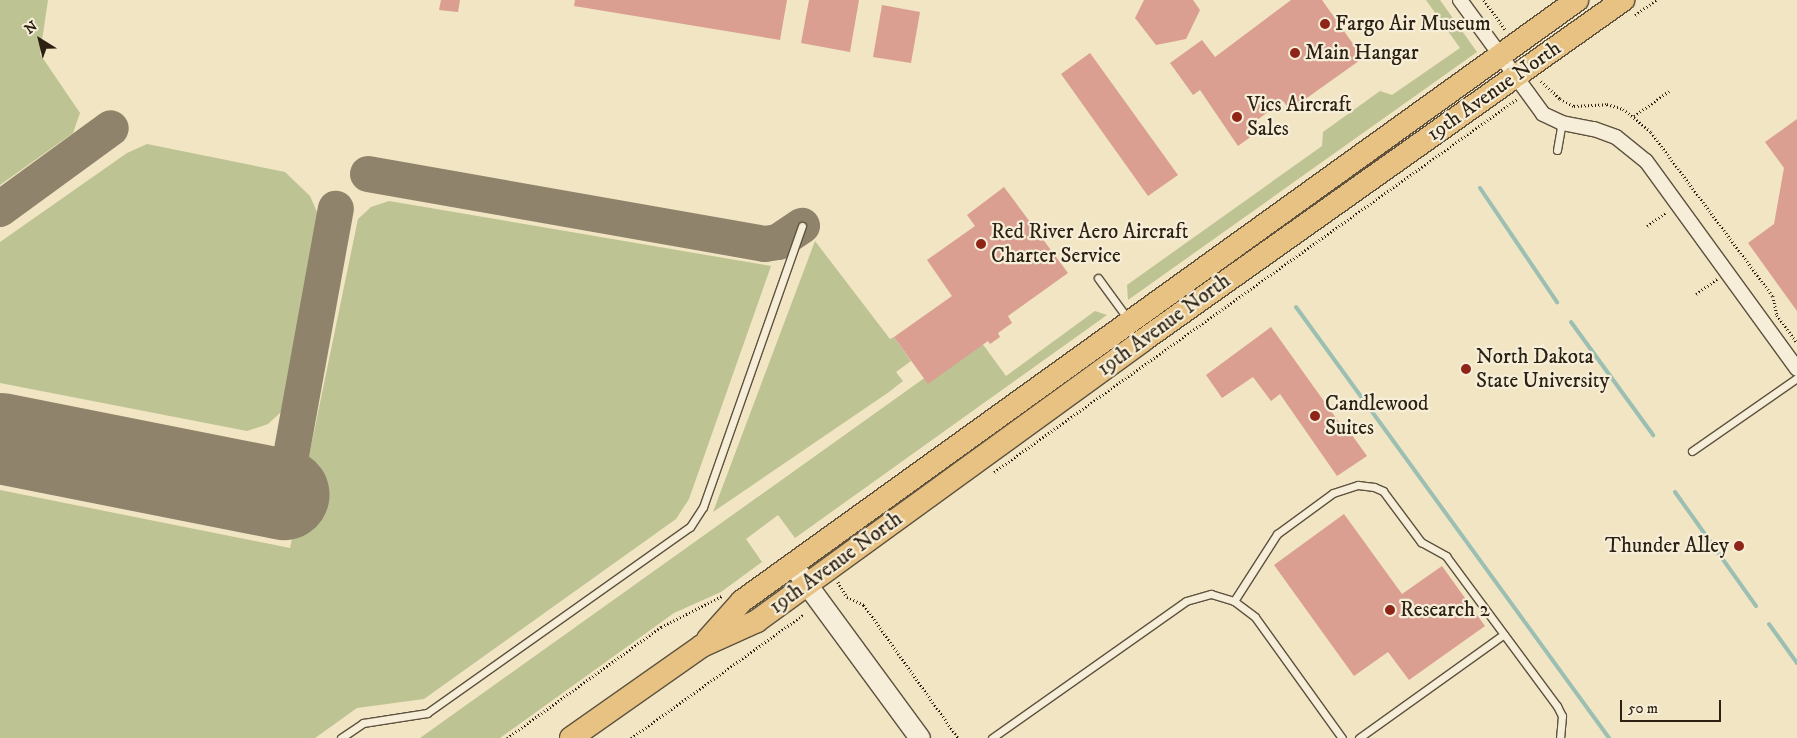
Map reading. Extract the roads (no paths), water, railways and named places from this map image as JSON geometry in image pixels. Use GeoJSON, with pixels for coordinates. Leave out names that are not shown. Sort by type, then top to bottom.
{"type":"FeatureCollection","features":[{"type":"Feature","properties":{"kind":"main road","name":"19th Avenue North"},"geometry":{"type":"LineString","coordinates":[[702,646],[742,600],[1131,324],[1577,0]]}},
{"type":"Feature","properties":{"kind":"main road","name":"19th Avenue North"},"geometry":{"type":"LineString","coordinates":[[571,738],[702,646],[757,620],[806,583],[1628,8]]}},
{"type":"Feature","properties":{"kind":"street"},"geometry":{"type":"LineString","coordinates":[[1460,0],[1520,85],[1543,114],[1562,123],[1594,128],[1616,137],[1646,161],[1797,369]]}},
{"type":"Feature","properties":{"kind":"street"},"geometry":{"type":"LineString","coordinates":[[792,564],[920,738]]}},
{"type":"Feature","properties":{"kind":"lane"},"geometry":{"type":"LineString","coordinates":[[1557,150],[1562,123]]}},
{"type":"Feature","properties":{"kind":"lane"},"geometry":{"type":"LineString","coordinates":[[342,738],[363,722],[427,713],[690,527],[703,507],[802,226]]}},
{"type":"Feature","properties":{"kind":"lane"},"geometry":{"type":"LineString","coordinates":[[1098,278],[1131,324]]}},
{"type":"Feature","properties":{"kind":"lane"},"geometry":{"type":"LineString","coordinates":[[1692,451],[1797,378]]}},
{"type":"Feature","properties":{"kind":"lane"},"geometry":{"type":"LineString","coordinates":[[1234,601],[1277,534],[1333,493],[1358,485],[1374,487],[1383,491],[1421,542],[1446,556],[1504,634],[1557,706],[1562,716],[1560,738]]}},
{"type":"Feature","properties":{"kind":"lane"},"geometry":{"type":"LineString","coordinates":[[992,738],[1186,602],[1211,594],[1234,601],[1254,617],[1342,738]]}},
{"type":"Feature","properties":{"kind":"lane"},"geometry":{"type":"LineString","coordinates":[[1359,738],[1504,634]]}},
{"type":"Feature","properties":{"kind":"waterway"},"geometry":{"type":"LineString","coordinates":[[1480,188],[1557,302]]}},
{"type":"Feature","properties":{"kind":"waterway"},"geometry":{"type":"LineString","coordinates":[[1296,307],[1609,738]]}},
{"type":"Feature","properties":{"kind":"waterway"},"geometry":{"type":"LineString","coordinates":[[1571,322],[1653,435]]}},
{"type":"Feature","properties":{"kind":"waterway"},"geometry":{"type":"LineString","coordinates":[[1675,492],[1756,606]]}},
{"type":"Feature","properties":{"kind":"waterway"},"geometry":{"type":"LineString","coordinates":[[1769,624],[1797,663]]}},
{"type":"Feature","properties":{"kind":"place","name":"Fargo Air Museum"},"geometry":{"type":"Point","coordinates":[1325,24]}},
{"type":"Feature","properties":{"kind":"place","name":"Main Hangar"},"geometry":{"type":"Point","coordinates":[1295,53]}},
{"type":"Feature","properties":{"kind":"place","name":"Vics Aircraft Sales"},"geometry":{"type":"Point","coordinates":[1237,117]}},
{"type":"Feature","properties":{"kind":"place","name":"Red River Aero Aircraft Charter Service"},"geometry":{"type":"Point","coordinates":[981,244]}},
{"type":"Feature","properties":{"kind":"place","name":"North Dakota State University"},"geometry":{"type":"Point","coordinates":[1466,369]}},
{"type":"Feature","properties":{"kind":"place","name":"Candlewood Suites"},"geometry":{"type":"Point","coordinates":[1315,416]}},
{"type":"Feature","properties":{"kind":"place","name":"Thunder Alley"},"geometry":{"type":"Point","coordinates":[1739,546]}},
{"type":"Feature","properties":{"kind":"place","name":"Research 2"},"geometry":{"type":"Point","coordinates":[1390,610]}}]}
